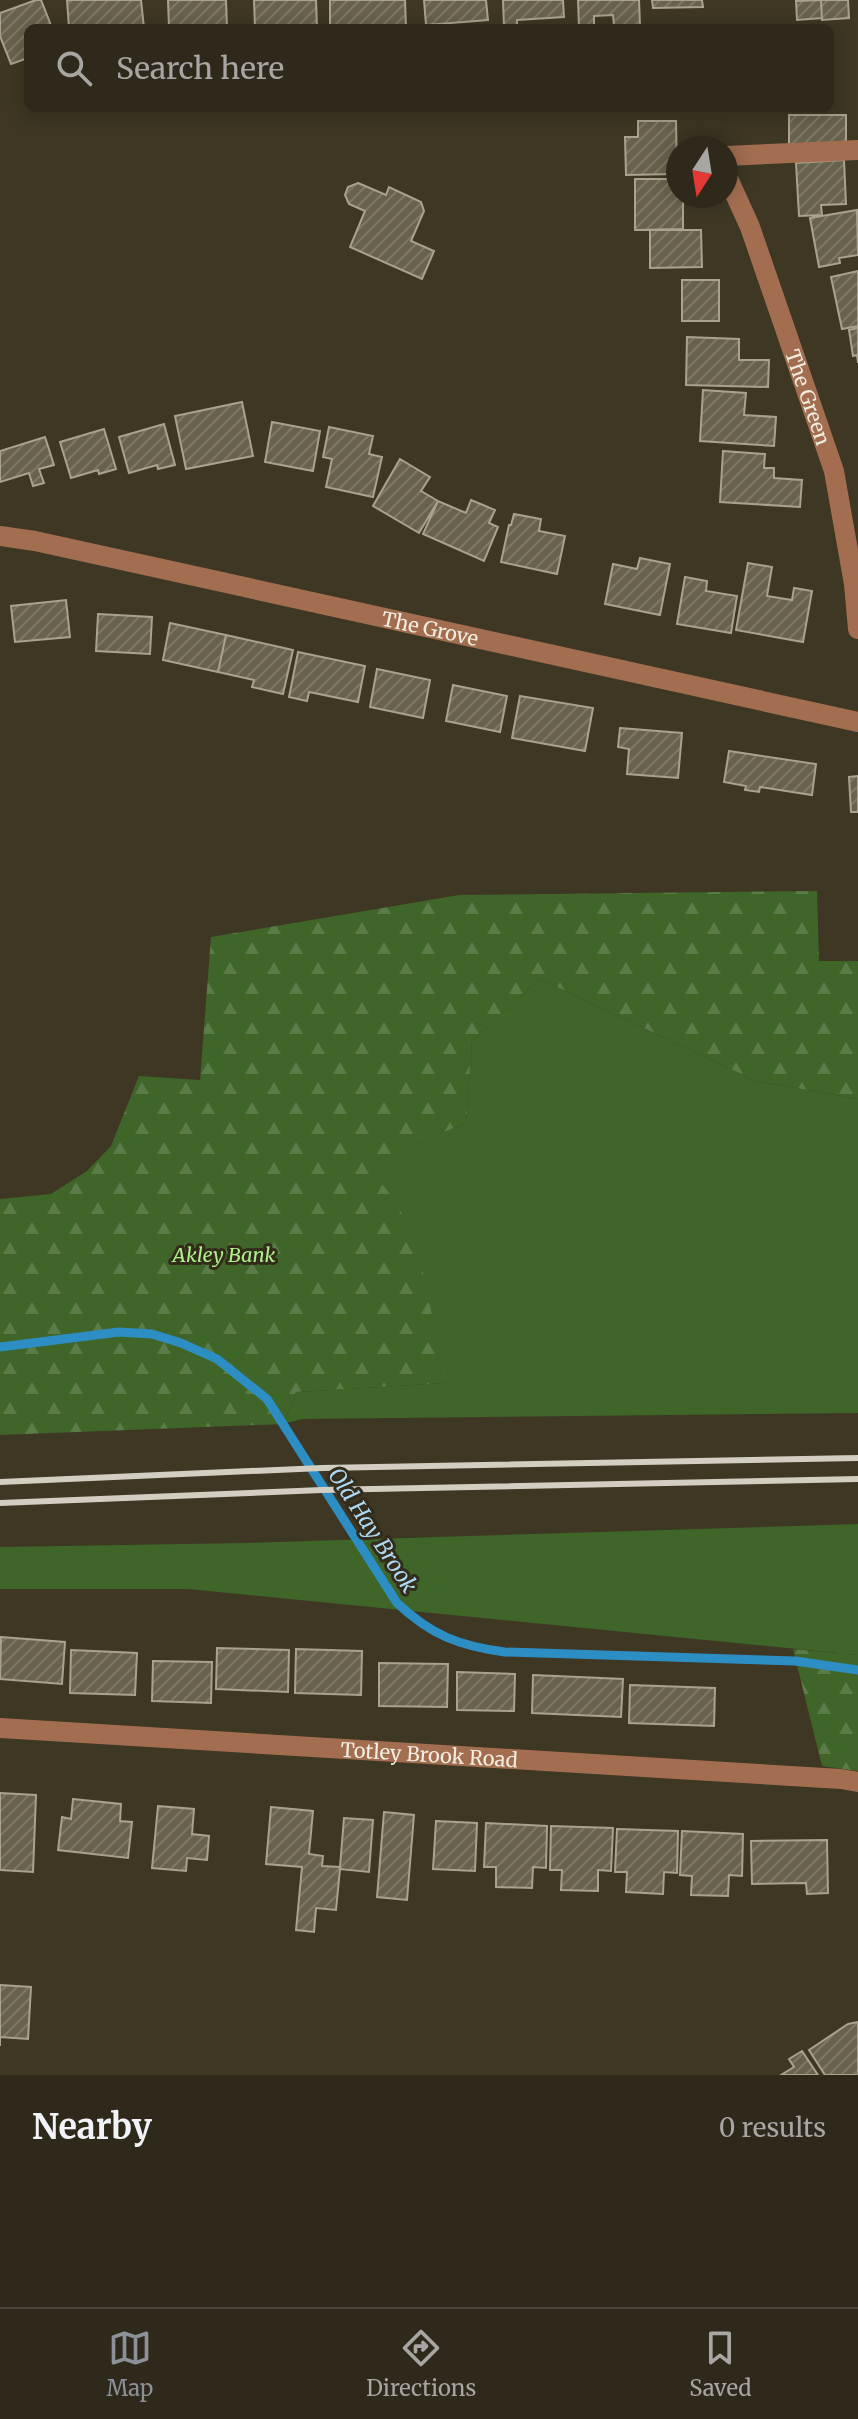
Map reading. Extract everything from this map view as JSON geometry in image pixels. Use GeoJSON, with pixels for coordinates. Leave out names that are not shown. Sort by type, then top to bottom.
{"type":"FeatureCollection","features":[{"type":"Feature","properties":{"kind":"street"},"geometry":{"type":"LineString","coordinates":[[738,148],[858,150]]}},
{"type":"Feature","properties":{"kind":"street","name":"The Green"},"geometry":{"type":"LineString","coordinates":[[738,200],[750,227],[834,471],[854,584],[858,629]]}},
{"type":"Feature","properties":{"kind":"street","name":"The Grove"},"geometry":{"type":"LineString","coordinates":[[0,536],[35,541],[858,722]]}},
{"type":"Feature","properties":{"kind":"street","name":"Totley Brook Road"},"geometry":{"type":"LineString","coordinates":[[0,1728],[858,1782]]}},
{"type":"Feature","properties":{"kind":"green space","name":"Akley Bank"},"geometry":{"type":"Polygon","coordinates":[[[817,891],[819,961],[858,961],[858,1099],[756,1081],[540,979],[472,1041],[466,1123],[368,1164],[399,1207],[418,1248],[446,1383],[296,1392],[283,1424],[0,1435],[0,1199],[51,1194],[87,1171],[111,1146],[139,1076],[200,1080],[211,937],[459,895],[817,891]]]}},
{"type":"Feature","properties":{"kind":"green space"},"geometry":{"type":"Polygon","coordinates":[[[540,979],[756,1081],[858,1099],[858,1413],[302,1419],[283,1424],[296,1392],[445,1383],[367,1164],[466,1123],[472,1041],[540,979]]]}},
{"type":"Feature","properties":{"kind":"green space"},"geometry":{"type":"Polygon","coordinates":[[[858,1524],[858,1655],[188,1589],[0,1589],[0,1547],[244,1543],[858,1524]]]}},
{"type":"Feature","properties":{"kind":"green space"},"geometry":{"type":"Polygon","coordinates":[[[793,1649],[858,1655],[858,1771],[822,1766],[793,1649]]]}},
{"type":"Feature","properties":{"kind":"building"},"geometry":{"type":"Polygon","coordinates":[[[41,0],[50,24],[24,24],[24,59],[11,64],[0,36],[0,13],[41,0]]]}},
{"type":"Feature","properties":{"kind":"building"},"geometry":{"type":"Polygon","coordinates":[[[67,0],[141,0],[144,24],[69,24],[67,0]]]}},
{"type":"Feature","properties":{"kind":"building"},"geometry":{"type":"Polygon","coordinates":[[[168,0],[226,0],[227,24],[169,24],[168,0]]]}},
{"type":"Feature","properties":{"kind":"building"},"geometry":{"type":"Polygon","coordinates":[[[254,0],[316,0],[317,24],[255,24],[254,0]]]}},
{"type":"Feature","properties":{"kind":"building"},"geometry":{"type":"Polygon","coordinates":[[[330,0],[405,0],[406,24],[330,24],[330,0]]]}},
{"type":"Feature","properties":{"kind":"building"},"geometry":{"type":"Polygon","coordinates":[[[424,0],[486,0],[488,20],[426,24],[424,0]]]}},
{"type":"Feature","properties":{"kind":"building"},"geometry":{"type":"Polygon","coordinates":[[[503,0],[563,0],[564,17],[517,20],[517,24],[504,24],[503,0]]]}},
{"type":"Feature","properties":{"kind":"building"},"geometry":{"type":"Polygon","coordinates":[[[578,0],[639,0],[640,24],[614,24],[613,15],[594,16],[594,24],[579,24],[578,0]]]}},
{"type":"Feature","properties":{"kind":"building"},"geometry":{"type":"Polygon","coordinates":[[[652,0],[702,0],[703,7],[653,8],[652,0]]]}},
{"type":"Feature","properties":{"kind":"building"},"geometry":{"type":"Polygon","coordinates":[[[821,0],[848,0],[849,18],[822,20],[821,0]]]}},
{"type":"Feature","properties":{"kind":"building"},"geometry":{"type":"Polygon","coordinates":[[[821,0],[822,18],[797,20],[796,1],[821,0]]]}},
{"type":"Feature","properties":{"kind":"building"},"geometry":{"type":"Polygon","coordinates":[[[789,115],[846,115],[846,144],[789,144],[789,115]]]}},
{"type":"Feature","properties":{"kind":"building"},"geometry":{"type":"Polygon","coordinates":[[[638,121],[676,121],[676,136],[666,136],[666,174],[626,175],[625,137],[638,137],[638,121]]]}},
{"type":"Feature","properties":{"kind":"building"},"geometry":{"type":"Polygon","coordinates":[[[844,160],[846,204],[821,205],[822,215],[799,216],[796,163],[844,160]]]}},
{"type":"Feature","properties":{"kind":"building"},"geometry":{"type":"Polygon","coordinates":[[[635,179],[666,179],[666,208],[683,208],[683,229],[635,230],[635,179]]]}},
{"type":"Feature","properties":{"kind":"building"},"geometry":{"type":"Polygon","coordinates":[[[358,183],[386,195],[389,187],[421,202],[424,211],[411,241],[434,251],[422,279],[350,247],[365,211],[349,204],[345,195],[348,187],[358,183]]]}},
{"type":"Feature","properties":{"kind":"building"},"geometry":{"type":"Polygon","coordinates":[[[857,210],[858,255],[839,258],[840,263],[819,267],[810,218],[857,210]]]}},
{"type":"Feature","properties":{"kind":"building"},"geometry":{"type":"Polygon","coordinates":[[[650,230],[701,230],[702,267],[650,268],[650,230]]]}},
{"type":"Feature","properties":{"kind":"building"},"geometry":{"type":"Polygon","coordinates":[[[858,271],[858,326],[842,329],[831,277],[858,271]]]}},
{"type":"Feature","properties":{"kind":"building"},"geometry":{"type":"Polygon","coordinates":[[[682,280],[719,280],[719,321],[682,321],[682,280]]]}},
{"type":"Feature","properties":{"kind":"building"},"geometry":{"type":"Polygon","coordinates":[[[858,328],[858,363],[857,355],[853,356],[849,330],[858,328]]]}},
{"type":"Feature","properties":{"kind":"building"},"geometry":{"type":"Polygon","coordinates":[[[687,337],[739,339],[739,360],[769,360],[768,387],[686,385],[687,337]]]}},
{"type":"Feature","properties":{"kind":"building"},"geometry":{"type":"Polygon","coordinates":[[[703,390],[746,393],[744,415],[776,417],[774,446],[700,441],[703,390]]]}},
{"type":"Feature","properties":{"kind":"building"},"geometry":{"type":"Polygon","coordinates":[[[242,402],[253,456],[186,469],[175,416],[242,402]]]}},
{"type":"Feature","properties":{"kind":"building"},"geometry":{"type":"Polygon","coordinates":[[[272,422],[320,431],[313,471],[265,462],[272,422]]]}},
{"type":"Feature","properties":{"kind":"building"},"geometry":{"type":"Polygon","coordinates":[[[164,424],[175,465],[158,469],[157,465],[129,473],[119,437],[164,424]]]}},
{"type":"Feature","properties":{"kind":"building"},"geometry":{"type":"Polygon","coordinates":[[[329,427],[373,436],[369,454],[382,457],[373,497],[326,487],[332,459],[323,457],[329,427]]]}},
{"type":"Feature","properties":{"kind":"building"},"geometry":{"type":"Polygon","coordinates":[[[104,429],[116,469],[99,474],[98,470],[71,478],[60,442],[104,429]]]}},
{"type":"Feature","properties":{"kind":"building"},"geometry":{"type":"Polygon","coordinates":[[[45,437],[54,465],[39,469],[44,483],[33,486],[29,473],[0,482],[0,451],[45,437]]]}},
{"type":"Feature","properties":{"kind":"building"},"geometry":{"type":"Polygon","coordinates":[[[723,451],[765,454],[764,468],[774,468],[774,478],[802,480],[800,507],[720,502],[723,451]]]}},
{"type":"Feature","properties":{"kind":"building"},"geometry":{"type":"Polygon","coordinates":[[[400,459],[430,477],[421,491],[438,501],[419,533],[373,506],[400,459]]]}},
{"type":"Feature","properties":{"kind":"building"},"geometry":{"type":"Polygon","coordinates":[[[471,500],[495,510],[489,523],[498,527],[484,561],[423,534],[438,501],[466,513],[471,500]]]}},
{"type":"Feature","properties":{"kind":"building"},"geometry":{"type":"Polygon","coordinates":[[[514,514],[541,519],[539,531],[565,536],[557,574],[501,562],[514,514]]]}},
{"type":"Feature","properties":{"kind":"building"},"geometry":{"type":"Polygon","coordinates":[[[640,558],[670,564],[660,615],[605,604],[613,564],[637,569],[640,558]]]}},
{"type":"Feature","properties":{"kind":"building"},"geometry":{"type":"Polygon","coordinates":[[[748,563],[772,567],[767,596],[792,600],[794,588],[812,591],[803,642],[736,630],[748,563]]]}},
{"type":"Feature","properties":{"kind":"building"},"geometry":{"type":"Polygon","coordinates":[[[685,577],[707,581],[706,591],[737,596],[731,633],[677,624],[685,577]]]}},
{"type":"Feature","properties":{"kind":"building"},"geometry":{"type":"Polygon","coordinates":[[[66,600],[70,637],[15,642],[11,606],[66,600]]]}},
{"type":"Feature","properties":{"kind":"building"},"geometry":{"type":"Polygon","coordinates":[[[98,614],[152,617],[150,654],[96,651],[98,614]]]}},
{"type":"Feature","properties":{"kind":"building"},"geometry":{"type":"Polygon","coordinates":[[[170,623],[226,635],[218,672],[163,660],[170,623]]]}},
{"type":"Feature","properties":{"kind":"building"},"geometry":{"type":"Polygon","coordinates":[[[226,635],[293,650],[283,694],[252,687],[254,680],[218,672],[226,635]]]}},
{"type":"Feature","properties":{"kind":"building"},"geometry":{"type":"Polygon","coordinates":[[[298,652],[365,666],[358,702],[309,692],[307,701],[289,697],[298,652]]]}},
{"type":"Feature","properties":{"kind":"building"},"geometry":{"type":"Polygon","coordinates":[[[377,669],[430,680],[423,718],[370,707],[377,669]]]}},
{"type":"Feature","properties":{"kind":"building"},"geometry":{"type":"Polygon","coordinates":[[[453,685],[507,696],[500,732],[446,721],[453,685]]]}},
{"type":"Feature","properties":{"kind":"building"},"geometry":{"type":"Polygon","coordinates":[[[520,696],[593,708],[585,751],[512,738],[520,696]]]}},
{"type":"Feature","properties":{"kind":"building"},"geometry":{"type":"Polygon","coordinates":[[[620,728],[682,733],[678,778],[627,774],[629,749],[618,747],[620,728]]]}},
{"type":"Feature","properties":{"kind":"building"},"geometry":{"type":"Polygon","coordinates":[[[729,751],[816,764],[812,795],[760,787],[759,792],[745,790],[746,786],[724,782],[729,751]]]}},
{"type":"Feature","properties":{"kind":"building"},"geometry":{"type":"Polygon","coordinates":[[[858,776],[858,812],[851,812],[849,777],[858,776]]]}},
{"type":"Feature","properties":{"kind":"building"},"geometry":{"type":"Polygon","coordinates":[[[1,1637],[65,1642],[62,1684],[0,1679],[1,1637]]]}},
{"type":"Feature","properties":{"kind":"building"},"geometry":{"type":"Polygon","coordinates":[[[217,1648],[289,1650],[288,1692],[216,1689],[217,1648]]]}},
{"type":"Feature","properties":{"kind":"building"},"geometry":{"type":"Polygon","coordinates":[[[296,1649],[362,1651],[361,1695],[295,1693],[296,1649]]]}},
{"type":"Feature","properties":{"kind":"building"},"geometry":{"type":"Polygon","coordinates":[[[71,1650],[137,1653],[135,1695],[70,1693],[71,1650]]]}},
{"type":"Feature","properties":{"kind":"building"},"geometry":{"type":"Polygon","coordinates":[[[153,1661],[212,1662],[211,1703],[152,1701],[153,1661]]]}},
{"type":"Feature","properties":{"kind":"building"},"geometry":{"type":"Polygon","coordinates":[[[379,1663],[448,1664],[447,1707],[379,1706],[379,1663]]]}},
{"type":"Feature","properties":{"kind":"building"},"geometry":{"type":"Polygon","coordinates":[[[457,1672],[515,1674],[514,1711],[457,1710],[457,1672]]]}},
{"type":"Feature","properties":{"kind":"building"},"geometry":{"type":"Polygon","coordinates":[[[533,1675],[623,1679],[621,1717],[532,1713],[533,1675]]]}},
{"type":"Feature","properties":{"kind":"building"},"geometry":{"type":"Polygon","coordinates":[[[630,1685],[715,1688],[714,1726],[629,1723],[630,1685]]]}},
{"type":"Feature","properties":{"kind":"building"},"geometry":{"type":"Polygon","coordinates":[[[0,1793],[36,1795],[33,1872],[0,1870],[0,1793]]]}},
{"type":"Feature","properties":{"kind":"building"},"geometry":{"type":"Polygon","coordinates":[[[73,1799],[121,1804],[120,1821],[132,1822],[128,1858],[58,1850],[62,1817],[71,1819],[73,1799]]]}},
{"type":"Feature","properties":{"kind":"building"},"geometry":{"type":"Polygon","coordinates":[[[158,1806],[194,1809],[192,1834],[209,1836],[207,1860],[187,1858],[186,1871],[152,1868],[158,1806]]]}},
{"type":"Feature","properties":{"kind":"building"},"geometry":{"type":"Polygon","coordinates":[[[271,1807],[313,1811],[309,1854],[323,1856],[322,1866],[340,1867],[344,1818],[373,1820],[369,1872],[340,1869],[336,1910],[316,1908],[314,1932],[296,1930],[302,1867],[266,1864],[271,1807]]]}},
{"type":"Feature","properties":{"kind":"building"},"geometry":{"type":"Polygon","coordinates":[[[384,1812],[414,1815],[407,1900],[377,1897],[384,1812]]]}},
{"type":"Feature","properties":{"kind":"building"},"geometry":{"type":"Polygon","coordinates":[[[436,1821],[477,1823],[475,1871],[433,1869],[436,1821]]]}},
{"type":"Feature","properties":{"kind":"building"},"geometry":{"type":"Polygon","coordinates":[[[486,1823],[547,1826],[546,1868],[533,1867],[532,1888],[496,1887],[496,1867],[484,1867],[486,1823]]]}},
{"type":"Feature","properties":{"kind":"building"},"geometry":{"type":"Polygon","coordinates":[[[551,1826],[613,1828],[611,1871],[598,1870],[598,1891],[561,1890],[562,1870],[550,1870],[551,1826]]]}},
{"type":"Feature","properties":{"kind":"building"},"geometry":{"type":"Polygon","coordinates":[[[617,1829],[678,1831],[677,1873],[664,1872],[663,1894],[626,1892],[627,1872],[615,1872],[617,1829]]]}},
{"type":"Feature","properties":{"kind":"building"},"geometry":{"type":"Polygon","coordinates":[[[682,1831],[743,1834],[742,1876],[729,1875],[728,1896],[691,1895],[692,1876],[680,1875],[682,1831]]]}},
{"type":"Feature","properties":{"kind":"building"},"geometry":{"type":"Polygon","coordinates":[[[827,1840],[828,1893],[807,1894],[806,1883],[752,1884],[751,1841],[827,1840]]]}},
{"type":"Feature","properties":{"kind":"building"},"geometry":{"type":"Polygon","coordinates":[[[0,1985],[31,1987],[28,2039],[0,2037],[0,1985]]]}},
{"type":"Feature","properties":{"kind":"building"},"geometry":{"type":"Polygon","coordinates":[[[858,2022],[858,2075],[825,2075],[809,2050],[848,2024],[858,2022]]]}},
{"type":"Feature","properties":{"kind":"building"},"geometry":{"type":"Polygon","coordinates":[[[802,2051],[818,2075],[781,2075],[794,2067],[789,2059],[802,2051]]]}},
{"type":"Feature","properties":{"kind":"waterway","name":"Old Hay Brook"},"geometry":{"type":"LineString","coordinates":[[0,1347],[119,1332],[152,1334],[217,1359],[267,1399],[397,1603],[446,1637],[505,1652],[795,1661],[858,1670]]}},
{"type":"Feature","properties":{"kind":"railway"},"geometry":{"type":"LineString","coordinates":[[0,1482],[322,1468],[858,1458]]}},
{"type":"Feature","properties":{"kind":"railway"},"geometry":{"type":"LineString","coordinates":[[0,1503],[322,1490],[858,1479]]}}]}
